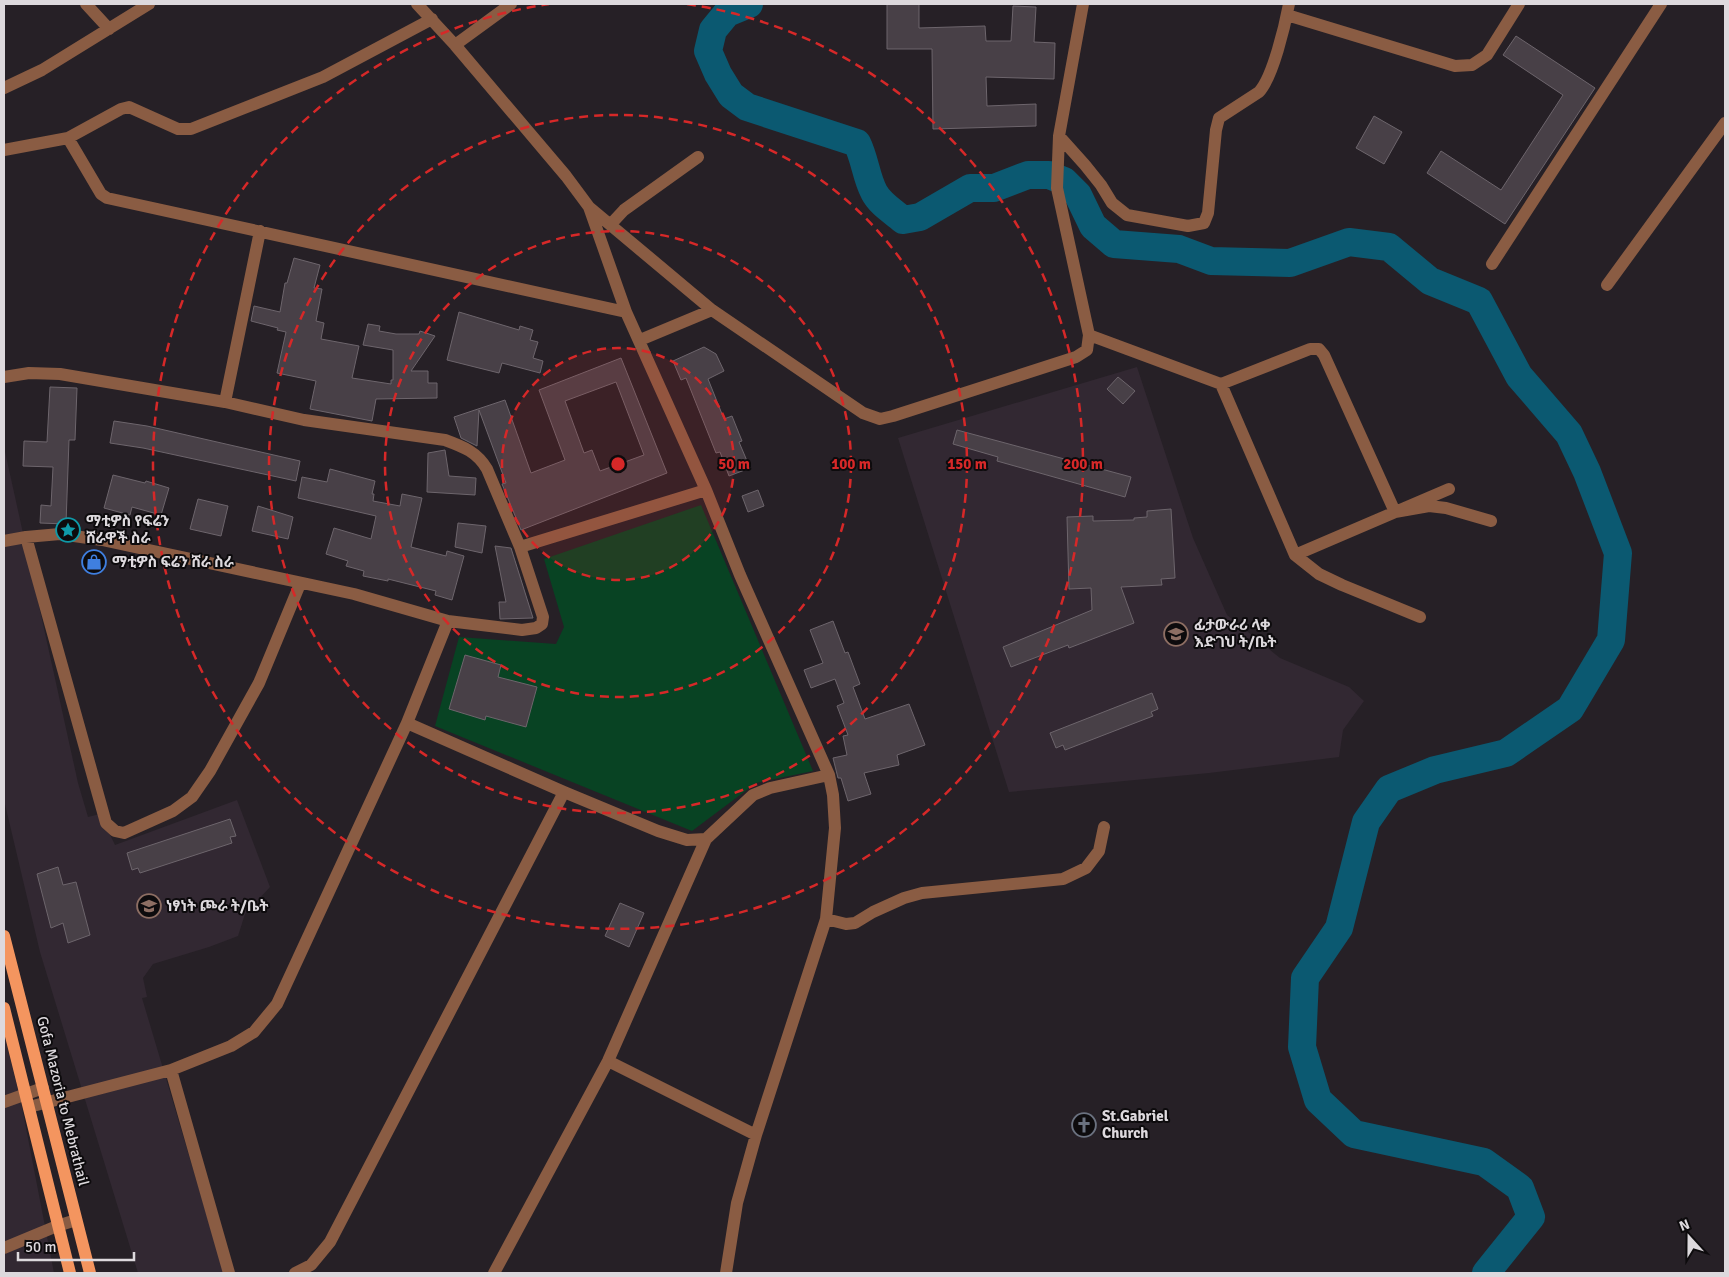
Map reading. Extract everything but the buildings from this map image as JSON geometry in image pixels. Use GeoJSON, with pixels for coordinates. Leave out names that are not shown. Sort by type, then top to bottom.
{"type":"FeatureCollection","features":[{"type":"Feature","properties":{"kind":"main road","name":"Gofa Mazoria to Mebrathail"},"geometry":{"type":"LineString","coordinates":[[4,936],[90,1273]]}},
{"type":"Feature","properties":{"kind":"main road"},"geometry":{"type":"LineString","coordinates":[[4,1008],[70,1273]]}},
{"type":"Feature","properties":{"kind":"street"},"geometry":{"type":"LineString","coordinates":[[86,4],[108,29]]}},
{"type":"Feature","properties":{"kind":"street"},"geometry":{"type":"LineString","coordinates":[[4,88],[42,70],[149,4]]}},
{"type":"Feature","properties":{"kind":"street"},"geometry":{"type":"LineString","coordinates":[[417,4],[455,44],[566,176],[589,207],[712,310],[864,413],[880,419],[1076,357],[1086,350],[1089,335],[1056,188],[1059,136],[1084,4]]}},
{"type":"Feature","properties":{"kind":"street"},"geometry":{"type":"LineString","coordinates":[[455,44],[510,4]]}},
{"type":"Feature","properties":{"kind":"street"},"geometry":{"type":"LineString","coordinates":[[1059,136],[1091,171],[1112,203],[1127,215],[1188,226],[1204,223],[1208,213],[1216,130],[1219,118],[1259,92],[1264,86],[1270,75],[1288,9],[1455,66],[1472,65],[1487,55],[1519,4]]}},
{"type":"Feature","properties":{"kind":"street"},"geometry":{"type":"LineString","coordinates":[[1492,264],[1661,4]]}},
{"type":"Feature","properties":{"kind":"street"},"geometry":{"type":"LineString","coordinates":[[4,150],[68,138],[121,109],[130,107],[178,129],[191,129],[323,77],[432,19]]}},
{"type":"Feature","properties":{"kind":"street"},"geometry":{"type":"LineString","coordinates":[[1607,286],[1725,123]]}},
{"type":"Feature","properties":{"kind":"street"},"geometry":{"type":"LineString","coordinates":[[68,138],[101,194],[107,198],[626,312]]}},
{"type":"Feature","properties":{"kind":"street"},"geometry":{"type":"LineString","coordinates":[[611,224],[624,210],[698,157]]}},
{"type":"Feature","properties":{"kind":"street"},"geometry":{"type":"LineString","coordinates":[[589,207],[626,312],[706,490],[740,575],[829,775],[833,795],[835,828],[826,919],[736,1204],[726,1273]]}},
{"type":"Feature","properties":{"kind":"street"},"geometry":{"type":"LineString","coordinates":[[225,402],[260,231]]}},
{"type":"Feature","properties":{"kind":"street"},"geometry":{"type":"LineString","coordinates":[[640,340],[712,310]]}},
{"type":"Feature","properties":{"kind":"street"},"geometry":{"type":"LineString","coordinates":[[1089,335],[1221,384],[1310,349],[1319,349],[1324,354],[1395,512]]}},
{"type":"Feature","properties":{"kind":"street"},"geometry":{"type":"LineString","coordinates":[[4,377],[29,373],[60,374],[225,402],[304,420],[446,440],[464,447],[480,458],[487,469],[520,547],[543,617],[542,624],[536,628],[522,630],[448,621],[354,594],[300,584],[102,540],[60,534],[4,540]]}},
{"type":"Feature","properties":{"kind":"street"},"geometry":{"type":"LineString","coordinates":[[1221,384],[1295,555],[1326,578],[1420,617]]}},
{"type":"Feature","properties":{"kind":"street"},"geometry":{"type":"LineString","coordinates":[[1295,555],[1450,489]]}},
{"type":"Feature","properties":{"kind":"street"},"geometry":{"type":"LineString","coordinates":[[520,547],[706,490]]}},
{"type":"Feature","properties":{"kind":"street"},"geometry":{"type":"LineString","coordinates":[[1395,512],[1428,506],[1446,508],[1491,521]]}},
{"type":"Feature","properties":{"kind":"street"},"geometry":{"type":"LineString","coordinates":[[26,537],[106,823],[115,831],[124,833],[172,811],[192,797],[210,770],[259,683],[300,584]]}},
{"type":"Feature","properties":{"kind":"street"},"geometry":{"type":"LineString","coordinates":[[29,1107],[171,1070],[231,1046],[254,1032],[277,1004],[407,723],[448,621]]}},
{"type":"Feature","properties":{"kind":"street"},"geometry":{"type":"LineString","coordinates":[[407,723],[658,831],[687,840],[706,839]]}},
{"type":"Feature","properties":{"kind":"street"},"geometry":{"type":"LineString","coordinates":[[494,1273],[608,1061],[706,839],[753,795],[770,788],[829,775]]}},
{"type":"Feature","properties":{"kind":"street"},"geometry":{"type":"LineString","coordinates":[[295,1273],[311,1265],[330,1242],[564,792]]}},
{"type":"Feature","properties":{"kind":"street"},"geometry":{"type":"LineString","coordinates":[[826,919],[846,924],[855,923],[904,898],[922,893],[1063,878],[1086,868],[1099,851],[1104,827]]}},
{"type":"Feature","properties":{"kind":"street"},"geometry":{"type":"LineString","coordinates":[[608,1061],[756,1136]]}},
{"type":"Feature","properties":{"kind":"street"},"geometry":{"type":"LineString","coordinates":[[171,1070],[229,1273]]}},
{"type":"Feature","properties":{"kind":"street"},"geometry":{"type":"LineString","coordinates":[[4,1102],[44,1088]]}},
{"type":"Feature","properties":{"kind":"street"},"geometry":{"type":"LineString","coordinates":[[4,1248],[76,1220]]}},
{"type":"Feature","properties":{"kind":"shaded area"},"geometry":{"type":"Polygon","coordinates":[[[1137,367],[1193,538],[1227,615],[1280,658],[1349,687],[1364,701],[1343,730],[1339,757],[1209,773],[1009,792],[898,438],[1137,367]]]}},
{"type":"Feature","properties":{"kind":"shaded area"},"geometry":{"type":"Polygon","coordinates":[[[4,447],[78,783],[88,817],[100,814],[115,845],[237,800],[270,887],[245,914],[238,936],[153,964],[143,978],[147,997],[142,998],[224,1273],[138,1273],[40,952],[4,800],[4,447]]]}},
{"type":"Feature","properties":{"kind":"shaded area"},"geometry":{"type":"Polygon","coordinates":[[[4,1033],[21,1102],[54,1273],[4,1272],[4,1033]]]}},
{"type":"Feature","properties":{"kind":"green space"},"geometry":{"type":"Polygon","coordinates":[[[701,505],[813,771],[756,783],[692,831],[435,726],[459,637],[556,644],[564,627],[544,559],[701,505]]]}},
{"type":"Feature","properties":{"kind":"waterway"},"geometry":{"type":"LineString","coordinates":[[749,4],[727,13],[713,30],[708,51],[718,74],[731,95],[747,107],[857,143],[874,192],[883,204],[903,220],[920,217],[970,188],[994,188],[1028,175],[1049,175],[1064,181],[1078,195],[1093,226],[1114,244],[1179,249],[1211,261],[1290,263],[1349,242],[1389,247],[1430,281],[1479,301],[1519,376],[1569,434],[1587,472],[1618,553],[1611,640],[1570,709],[1506,753],[1435,770],[1389,789],[1366,822],[1339,928],[1305,978],[1302,1047],[1318,1100],[1354,1134],[1484,1162],[1520,1188],[1531,1217],[1486,1273]]}},
{"type":"Feature","properties":{"kind":"place","name":"ማቲዎስ የፍሬን ሸራዋች ስራ"},"geometry":{"type":"Point","coordinates":[68,530]}},
{"type":"Feature","properties":{"kind":"place","name":"ማቲዎስ ፍሬን ሸራ ስራ"},"geometry":{"type":"Point","coordinates":[94,562]}},
{"type":"Feature","properties":{"kind":"place","name":"ፊታውራሪ ላቀ እድገህ ት/ቤት"},"geometry":{"type":"Point","coordinates":[1176,634]}},
{"type":"Feature","properties":{"kind":"place","name":"ነፃነት ጮራ ት/ቤት"},"geometry":{"type":"Point","coordinates":[149,906]}},
{"type":"Feature","properties":{"kind":"place","name":"St.Gabriel Church"},"geometry":{"type":"Point","coordinates":[1084,1125]}}]}
